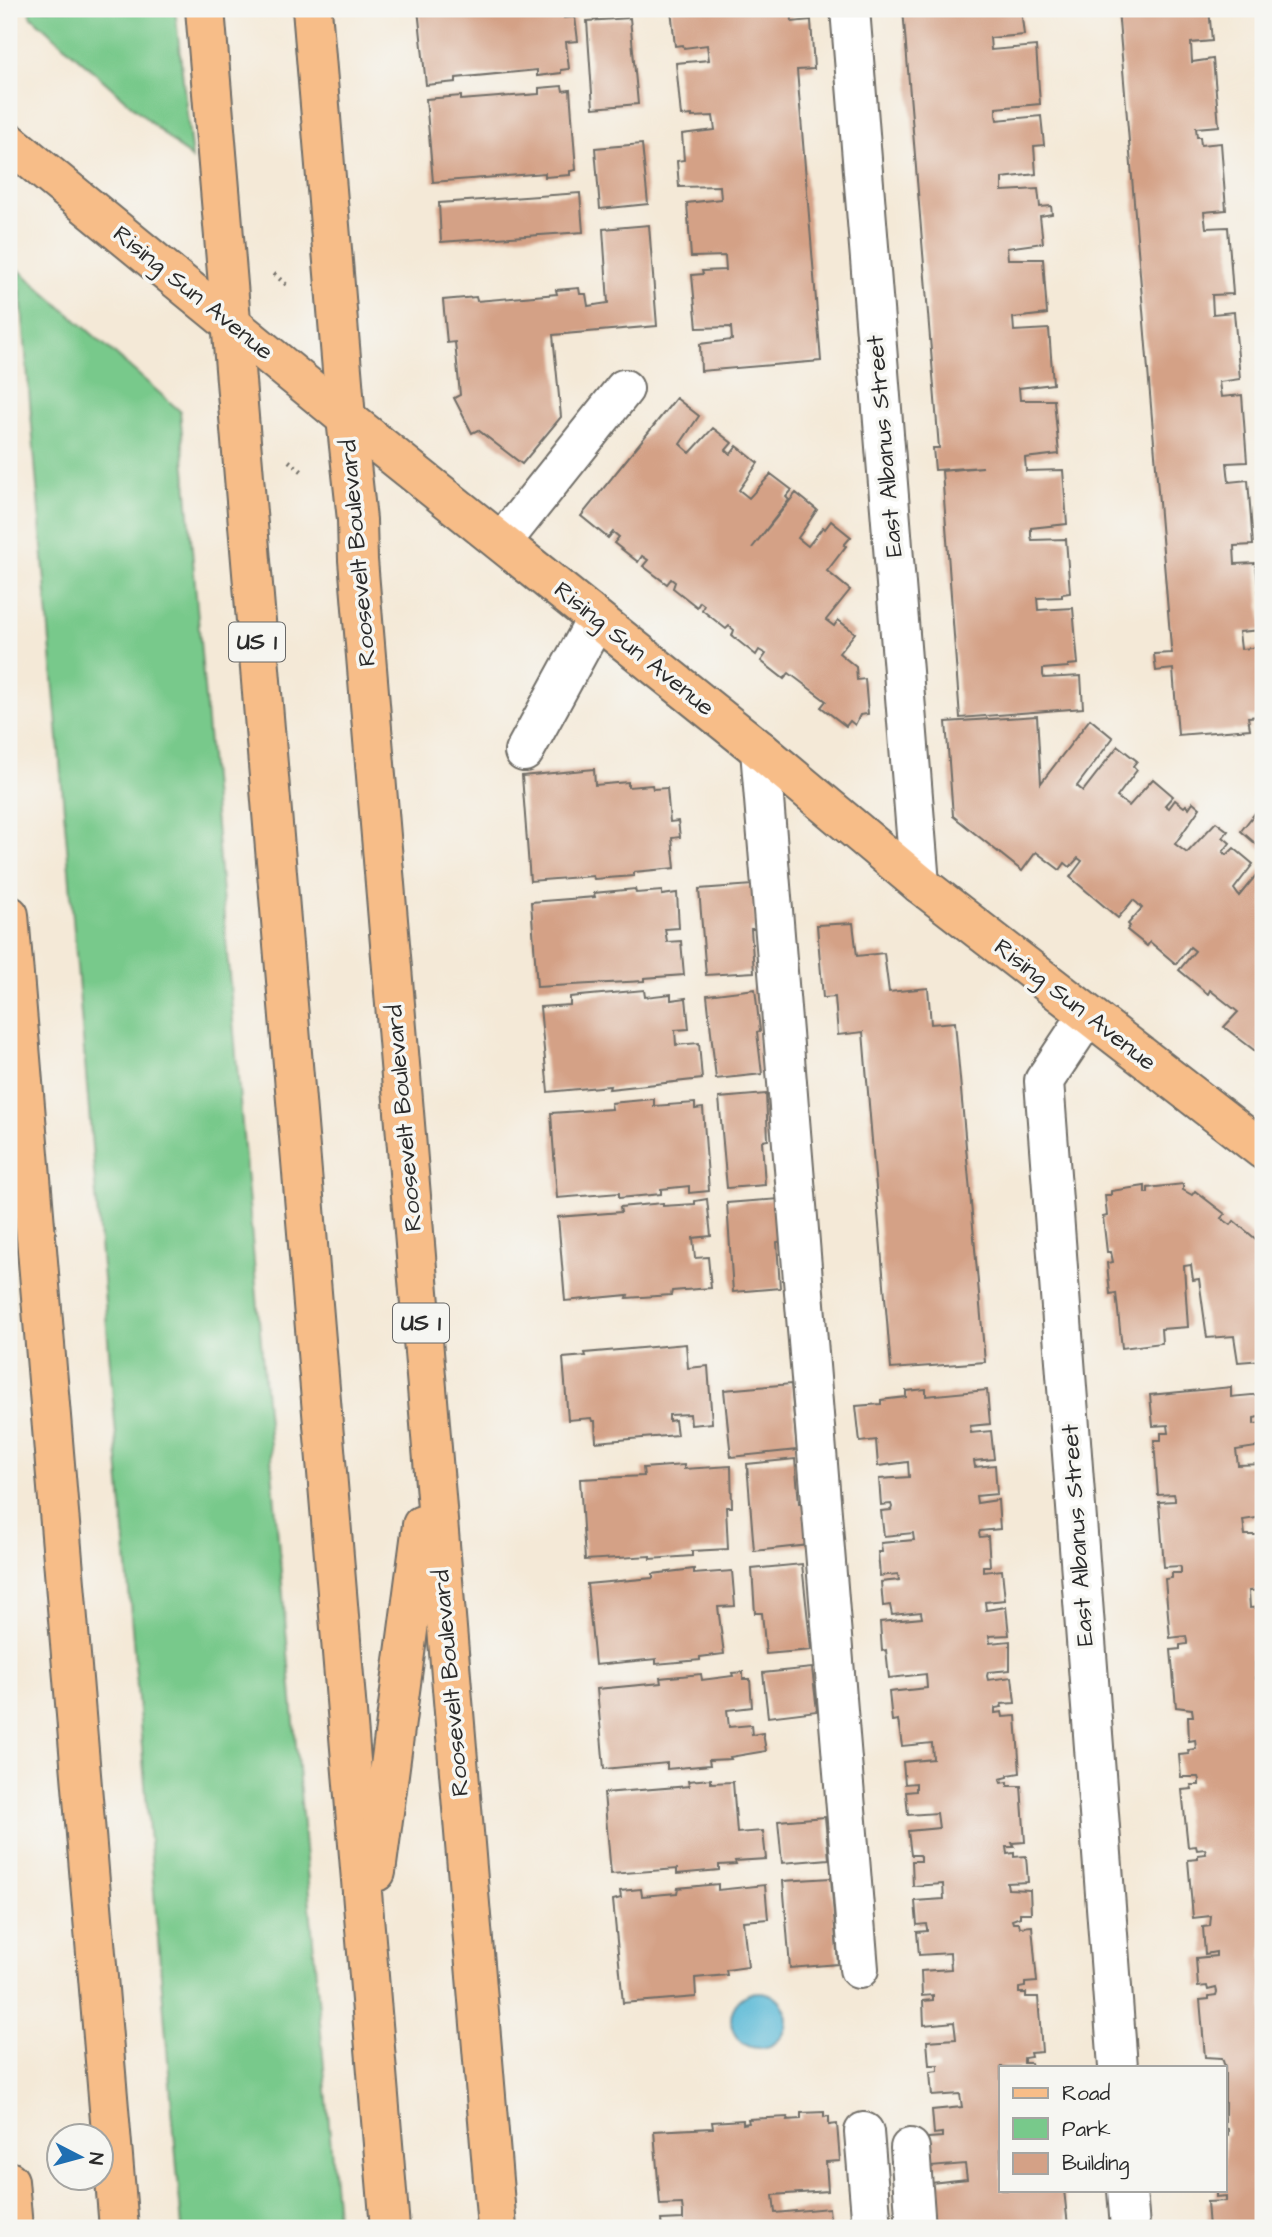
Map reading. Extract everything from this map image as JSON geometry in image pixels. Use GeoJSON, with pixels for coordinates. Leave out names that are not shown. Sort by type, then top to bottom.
{"type":"FeatureCollection","features":[{"type":"Feature","properties":{"kind":"main road","name":"US 1"},"geometry":{"type":"LineString","coordinates":[[205,9],[390,2228]]}},
{"type":"Feature","properties":{"kind":"main road","name":"Roosevelt Boulevard"},"geometry":{"type":"LineString","coordinates":[[312,9],[357,520],[359,574],[497,2228]]}},
{"type":"Feature","properties":{"kind":"main road","name":"Rising Sun Avenue"},"geometry":{"type":"LineString","coordinates":[[9,142],[346,418],[760,750],[920,884],[1263,1150]]}},
{"type":"Feature","properties":{"kind":"main road"},"geometry":{"type":"LineString","coordinates":[[9,915],[119,2228]]}},
{"type":"Feature","properties":{"kind":"main road"},"geometry":{"type":"LineString","coordinates":[[366,1943],[432,1453]]}},
{"type":"Feature","properties":{"kind":"main road"},"geometry":{"type":"LineString","coordinates":[[9,2181],[13,2228]]}},
{"type":"Feature","properties":{"kind":"street","name":"East Albanus Street"},"geometry":{"type":"LineString","coordinates":[[850,9],[920,884]]}},
{"type":"Feature","properties":{"kind":"street"},"geometry":{"type":"LineString","coordinates":[[502,542],[624,389]]}},
{"type":"Feature","properties":{"kind":"street"},"geometry":{"type":"LineString","coordinates":[[524,752],[596,620]]}},
{"type":"Feature","properties":{"kind":"street"},"geometry":{"type":"LineString","coordinates":[[760,750],[859,1969]]}},
{"type":"Feature","properties":{"kind":"street","name":"East Albanus Street"},"geometry":{"type":"LineString","coordinates":[[1088,1015],[1044,1081],[1118,2066]]}},
{"type":"Feature","properties":{"kind":"street"},"geometry":{"type":"LineString","coordinates":[[864,2132],[872,2228]]}},
{"type":"Feature","properties":{"kind":"street"},"geometry":{"type":"LineString","coordinates":[[910,2148],[916,2228]]}},
{"type":"Feature","properties":{"kind":"street"},"geometry":{"type":"LineString","coordinates":[[1127,2192],[1130,2228]]}},
{"type":"Feature","properties":{"kind":"path"},"geometry":{"type":"LineString","coordinates":[[269,270],[292,290]]}},
{"type":"Feature","properties":{"kind":"path"},"geometry":{"type":"LineString","coordinates":[[283,456],[305,474]]}},
{"type":"Feature","properties":{"kind":"green space"},"geometry":{"type":"Polygon","coordinates":[[[30,9],[175,9],[192,159],[31,16],[30,9]]]}},
{"type":"Feature","properties":{"kind":"green space"},"geometry":{"type":"Polygon","coordinates":[[[19,270],[180,411],[338,2228],[182,2228],[19,270]]]}},
{"type":"Feature","properties":{"kind":"water"},"geometry":{"type":"Polygon","coordinates":[[[753,1992],[765,1992],[775,1996],[783,2004],[787,2020],[783,2036],[775,2044],[765,2048],[753,2048],[743,2044],[735,2036],[731,2026],[731,2014],[735,2004],[743,1996],[753,1992]]]}},
{"type":"Feature","properties":{"kind":"building"},"geometry":{"type":"Polygon","coordinates":[[[418,9],[563,9],[564,18],[575,17],[578,41],[566,42],[569,69],[561,70],[561,73],[537,76],[537,70],[456,78],[456,82],[426,85],[418,9]]]}},
{"type":"Feature","properties":{"kind":"building"},"geometry":{"type":"Polygon","coordinates":[[[671,9],[791,9],[792,22],[811,20],[814,69],[797,70],[821,361],[701,371],[700,344],[732,340],[731,327],[697,328],[692,275],[703,274],[702,271],[726,270],[725,256],[691,257],[687,203],[721,199],[720,186],[679,187],[677,161],[684,160],[682,134],[715,130],[713,116],[681,116],[676,63],[709,60],[707,45],[684,48],[683,45],[675,46],[671,9]]]}},
{"type":"Feature","properties":{"kind":"building"},"geometry":{"type":"Polygon","coordinates":[[[903,9],[1021,9],[1024,35],[990,38],[991,50],[1036,46],[1040,104],[996,108],[996,115],[997,120],[1041,116],[1044,145],[1034,146],[1036,174],[1002,178],[1002,191],[1038,189],[1040,207],[1051,206],[1052,214],[1040,216],[1043,243],[1007,248],[1008,259],[1043,259],[1047,314],[1013,318],[1014,331],[1049,329],[1053,384],[1019,388],[1020,400],[1054,400],[1059,454],[1025,458],[1026,471],[1063,470],[1067,524],[1031,528],[1031,536],[1032,540],[1066,539],[1070,593],[1062,594],[1062,597],[1037,598],[1038,610],[1073,608],[1078,664],[1043,669],[1043,675],[1044,678],[1081,676],[1083,708],[960,718],[942,471],[983,467],[935,470],[933,448],[939,448],[903,9]]]}},
{"type":"Feature","properties":{"kind":"building"},"geometry":{"type":"Polygon","coordinates":[[[1118,9],[1209,9],[1212,41],[1191,43],[1192,62],[1213,59],[1219,126],[1196,128],[1201,145],[1221,143],[1226,210],[1204,212],[1206,228],[1228,227],[1233,294],[1212,295],[1213,314],[1234,312],[1240,379],[1219,382],[1221,397],[1242,395],[1247,462],[1227,463],[1229,482],[1248,480],[1253,545],[1234,546],[1235,564],[1256,563],[1262,630],[1239,632],[1241,649],[1263,647],[1263,716],[1248,717],[1250,729],[1178,735],[1173,669],[1156,671],[1154,654],[1172,653],[1118,9]]]}},
{"type":"Feature","properties":{"kind":"building"},"geometry":{"type":"Polygon","coordinates":[[[630,18],[638,104],[593,108],[587,21],[630,18]]]}},
{"type":"Feature","properties":{"kind":"building"},"geometry":{"type":"Polygon","coordinates":[[[562,86],[563,91],[570,90],[576,170],[570,171],[570,175],[545,177],[545,173],[433,182],[426,99],[461,96],[461,100],[539,94],[539,88],[562,86]]]}},
{"type":"Feature","properties":{"kind":"building"},"geometry":{"type":"Polygon","coordinates":[[[642,144],[648,204],[600,209],[595,148],[642,144]]]}},
{"type":"Feature","properties":{"kind":"building"},"geometry":{"type":"Polygon","coordinates":[[[580,193],[583,232],[441,242],[439,203],[580,193]]]}},
{"type":"Feature","properties":{"kind":"building"},"geometry":{"type":"Polygon","coordinates":[[[649,225],[657,326],[553,335],[561,417],[522,464],[478,430],[472,433],[454,398],[460,395],[455,342],[447,343],[443,300],[476,297],[477,301],[557,294],[556,290],[579,288],[580,294],[586,294],[588,306],[608,303],[603,229],[649,225]]]}},
{"type":"Feature","properties":{"kind":"building"},"geometry":{"type":"Polygon","coordinates":[[[676,398],[699,416],[680,444],[690,453],[713,428],[732,443],[726,450],[729,453],[737,446],[758,463],[739,490],[749,498],[771,474],[792,490],[786,497],[789,500],[752,548],[796,493],[817,510],[798,538],[808,546],[831,521],[851,537],[827,571],[850,590],[826,620],[834,626],[838,620],[855,633],[839,653],[856,667],[857,680],[865,679],[868,714],[860,715],[855,725],[850,721],[846,726],[821,707],[826,701],[789,673],[784,679],[761,661],[766,654],[759,650],[756,655],[732,636],[734,630],[729,626],[726,629],[702,610],[704,605],[700,602],[697,607],[673,588],[675,582],[671,579],[667,584],[643,566],[648,560],[642,556],[638,562],[614,543],[619,537],[613,532],[608,538],[581,516],[676,398]]]}},
{"type":"Feature","properties":{"kind":"building"},"geometry":{"type":"Polygon","coordinates":[[[1037,716],[1041,783],[1090,719],[1113,738],[1077,786],[1083,791],[1118,746],[1137,761],[1133,766],[1137,770],[1117,797],[1129,806],[1153,779],[1173,796],[1165,805],[1169,808],[1175,800],[1189,808],[1193,802],[1200,808],[1175,844],[1187,853],[1216,822],[1228,831],[1223,837],[1230,843],[1223,852],[1227,855],[1234,848],[1253,864],[1234,889],[1239,896],[1261,869],[1263,871],[1263,1057],[1224,1027],[1238,1012],[1210,990],[1208,994],[1179,970],[1195,951],[1190,947],[1176,964],[1150,942],[1147,946],[1127,930],[1130,926],[1128,924],[1142,908],[1137,903],[1133,900],[1118,918],[1070,877],[1082,861],[1078,858],[1070,867],[1065,863],[1060,870],[1036,852],[1022,871],[953,816],[946,722],[1037,716]]]}},
{"type":"Feature","properties":{"kind":"building"},"geometry":{"type":"Polygon","coordinates":[[[594,769],[595,785],[628,782],[628,787],[652,785],[653,789],[667,788],[670,822],[678,821],[680,837],[672,838],[675,868],[634,872],[634,876],[530,881],[522,776],[594,769]]]}},
{"type":"Feature","properties":{"kind":"building"},"geometry":{"type":"Polygon","coordinates":[[[1263,803],[1263,850],[1241,831],[1263,803]]]}},
{"type":"Feature","properties":{"kind":"building"},"geometry":{"type":"Polygon","coordinates":[[[753,885],[756,929],[751,929],[754,972],[706,975],[699,889],[753,885]]]}},
{"type":"Feature","properties":{"kind":"building"},"geometry":{"type":"Polygon","coordinates":[[[635,889],[636,893],[677,893],[679,928],[665,929],[667,942],[681,941],[684,975],[644,978],[644,981],[537,987],[531,902],[595,897],[594,893],[635,889]]]}},
{"type":"Feature","properties":{"kind":"building"},"geometry":{"type":"Polygon","coordinates":[[[853,923],[857,956],[884,953],[889,992],[928,988],[931,1024],[955,1022],[985,1362],[891,1369],[863,1032],[838,1035],[835,997],[823,998],[817,925],[853,923]]]}},
{"type":"Feature","properties":{"kind":"building"},"geometry":{"type":"Polygon","coordinates":[[[755,989],[762,1074],[716,1079],[707,995],[755,989]]]}},
{"type":"Feature","properties":{"kind":"building"},"geometry":{"type":"Polygon","coordinates":[[[644,990],[645,997],[671,994],[671,1000],[686,998],[689,1029],[675,1030],[676,1045],[699,1043],[702,1079],[609,1089],[610,1086],[548,1092],[540,1007],[570,1005],[570,997],[644,990]]]}},
{"type":"Feature","properties":{"kind":"building"},"geometry":{"type":"Polygon","coordinates":[[[766,1094],[768,1140],[762,1141],[765,1185],[727,1188],[719,1098],[766,1094]]]}},
{"type":"Feature","properties":{"kind":"building"},"geometry":{"type":"Polygon","coordinates":[[[654,1099],[654,1106],[695,1103],[695,1109],[703,1108],[709,1191],[689,1193],[689,1186],[661,1189],[661,1194],[619,1198],[619,1193],[557,1198],[551,1113],[612,1109],[611,1103],[654,1099]]]}},
{"type":"Feature","properties":{"kind":"building"},"geometry":{"type":"Polygon","coordinates":[[[1183,1184],[1183,1190],[1192,1195],[1195,1191],[1225,1214],[1221,1218],[1231,1225],[1234,1221],[1263,1245],[1263,1360],[1238,1362],[1234,1336],[1207,1338],[1199,1279],[1193,1280],[1191,1265],[1184,1266],[1188,1327],[1161,1329],[1162,1343],[1122,1348],[1116,1293],[1110,1294],[1107,1263],[1113,1262],[1111,1252],[1107,1252],[1103,1217],[1107,1216],[1105,1195],[1111,1195],[1111,1191],[1145,1186],[1145,1193],[1148,1193],[1148,1188],[1183,1184]]]}},
{"type":"Feature","properties":{"kind":"building"},"geometry":{"type":"Polygon","coordinates":[[[707,1199],[711,1236],[693,1238],[695,1258],[708,1257],[711,1288],[672,1291],[671,1295],[627,1298],[628,1295],[565,1301],[558,1217],[621,1212],[620,1207],[663,1203],[663,1206],[695,1204],[695,1201],[707,1199]]]}},
{"type":"Feature","properties":{"kind":"building"},"geometry":{"type":"Polygon","coordinates":[[[780,1199],[783,1241],[777,1242],[780,1288],[733,1292],[727,1203],[780,1199]]]}},
{"type":"Feature","properties":{"kind":"building"},"geometry":{"type":"Polygon","coordinates":[[[686,1344],[688,1368],[708,1366],[712,1423],[691,1425],[690,1414],[669,1415],[669,1421],[675,1420],[677,1435],[596,1442],[595,1421],[591,1418],[568,1420],[563,1358],[586,1356],[585,1353],[686,1344]]]}},
{"type":"Feature","properties":{"kind":"building"},"geometry":{"type":"Polygon","coordinates":[[[791,1384],[797,1450],[731,1457],[724,1390],[791,1384]]]}},
{"type":"Feature","properties":{"kind":"building"},"geometry":{"type":"Polygon","coordinates":[[[1231,1387],[1231,1397],[1262,1394],[1263,1416],[1254,1418],[1254,1424],[1263,1423],[1263,1446],[1236,1450],[1238,1465],[1263,1464],[1263,1517],[1243,1520],[1245,1535],[1263,1535],[1263,1590],[1249,1591],[1250,1608],[1263,1607],[1263,1662],[1255,1663],[1256,1679],[1263,1678],[1263,1732],[1260,1732],[1263,1748],[1263,2228],[1209,2228],[1207,2202],[1226,2201],[1226,2196],[1216,2197],[1216,2192],[1226,2192],[1226,2066],[1222,2058],[1205,2057],[1200,2000],[1209,1999],[1209,1996],[1216,1995],[1217,1992],[1216,1988],[1208,1990],[1207,1986],[1198,1987],[1196,1958],[1216,1956],[1216,1952],[1205,1954],[1203,1927],[1210,1926],[1211,1916],[1193,1918],[1188,1860],[1198,1859],[1198,1855],[1206,1854],[1205,1849],[1188,1847],[1182,1790],[1192,1789],[1191,1785],[1199,1785],[1199,1780],[1198,1777],[1181,1777],[1179,1755],[1189,1754],[1188,1750],[1196,1749],[1195,1740],[1189,1741],[1188,1716],[1193,1716],[1192,1709],[1176,1707],[1171,1650],[1180,1649],[1180,1645],[1187,1642],[1186,1636],[1170,1638],[1165,1579],[1172,1578],[1172,1573],[1181,1573],[1181,1568],[1164,1567],[1159,1502],[1175,1501],[1175,1498],[1174,1494],[1158,1495],[1154,1440],[1161,1440],[1161,1433],[1169,1433],[1168,1425],[1153,1426],[1150,1395],[1231,1387]]]}},
{"type":"Feature","properties":{"kind":"building"},"geometry":{"type":"Polygon","coordinates":[[[926,1389],[926,1396],[987,1390],[990,1424],[970,1426],[971,1433],[991,1431],[994,1459],[974,1461],[975,1467],[995,1465],[997,1494],[976,1496],[977,1503],[998,1500],[1000,1529],[980,1531],[979,1534],[980,1537],[988,1536],[990,1566],[983,1566],[983,1572],[1002,1570],[1005,1600],[985,1602],[986,1610],[1006,1607],[1009,1635],[989,1636],[990,1643],[1010,1641],[1010,1670],[988,1672],[987,1676],[988,1680],[1012,1677],[1015,1703],[1001,1704],[1002,1707],[995,1708],[995,1713],[1002,1712],[1003,1717],[1016,1716],[1020,1773],[1000,1779],[1001,1783],[1008,1782],[1008,1786],[1021,1786],[1025,1842],[1012,1843],[1014,1847],[1006,1847],[1007,1854],[1014,1853],[1014,1857],[1026,1856],[1028,1882],[1007,1883],[1008,1889],[1030,1890],[1031,1913],[1020,1913],[1020,1917],[1012,1920],[1013,1923],[1019,1923],[1020,1927],[1032,1926],[1037,1982],[1025,1983],[1025,1987],[1019,1988],[1019,1993],[1026,1993],[1026,1997],[1038,1997],[1042,2052],[1030,2053],[1031,2057],[1024,2058],[1024,2063],[1031,2063],[1032,2066],[999,2066],[999,2192],[1064,2192],[1068,2226],[936,2228],[931,2183],[967,2179],[965,2164],[931,2167],[928,2138],[942,2137],[942,2133],[934,2134],[932,2110],[962,2107],[960,2094],[932,2096],[930,2072],[938,2071],[938,2065],[929,2065],[927,2041],[956,2039],[954,2022],[924,2025],[923,2001],[933,2000],[933,1995],[922,1996],[921,1971],[951,1969],[950,1953],[919,1955],[917,1932],[927,1931],[927,1928],[926,1924],[917,1925],[915,1901],[944,1899],[943,1884],[913,1886],[912,1861],[921,1861],[921,1857],[911,1855],[908,1831],[939,1828],[937,1813],[908,1815],[906,1792],[916,1791],[916,1783],[905,1784],[903,1762],[933,1759],[932,1743],[902,1746],[898,1720],[892,1721],[889,1692],[927,1688],[926,1674],[889,1678],[886,1650],[882,1651],[880,1622],[922,1618],[921,1612],[892,1615],[890,1605],[883,1606],[881,1582],[899,1580],[898,1574],[880,1576],[878,1552],[882,1552],[881,1543],[914,1540],[913,1533],[884,1536],[881,1511],[891,1510],[892,1507],[891,1504],[881,1505],[879,1479],[909,1477],[908,1462],[878,1466],[876,1440],[860,1442],[856,1406],[881,1404],[881,1400],[906,1397],[906,1391],[926,1389]]]}},
{"type":"Feature","properties":{"kind":"building"},"geometry":{"type":"Polygon","coordinates":[[[795,1459],[799,1503],[804,1503],[809,1545],[754,1551],[747,1464],[795,1459]]]}},
{"type":"Feature","properties":{"kind":"building"},"geometry":{"type":"Polygon","coordinates":[[[684,1465],[684,1469],[731,1466],[732,1507],[726,1507],[728,1549],[692,1551],[692,1556],[585,1560],[580,1479],[644,1476],[643,1468],[684,1465]]]}},
{"type":"Feature","properties":{"kind":"building"},"geometry":{"type":"Polygon","coordinates":[[[802,1564],[811,1650],[766,1654],[762,1613],[755,1613],[752,1569],[802,1564]]]}},
{"type":"Feature","properties":{"kind":"building"},"geometry":{"type":"Polygon","coordinates":[[[694,1569],[694,1574],[732,1571],[735,1606],[718,1607],[724,1654],[700,1657],[700,1660],[656,1664],[656,1659],[595,1665],[587,1584],[653,1578],[653,1574],[694,1569]]]}},
{"type":"Feature","properties":{"kind":"building"},"geometry":{"type":"Polygon","coordinates":[[[812,1668],[817,1711],[768,1717],[763,1673],[812,1668]]]}},
{"type":"Feature","properties":{"kind":"building"},"geometry":{"type":"Polygon","coordinates":[[[743,1672],[743,1679],[750,1679],[752,1707],[727,1710],[729,1727],[751,1725],[752,1735],[763,1733],[766,1751],[730,1757],[731,1759],[709,1760],[710,1765],[667,1769],[667,1763],[604,1769],[597,1689],[661,1683],[660,1678],[701,1674],[702,1680],[743,1672]]]}},
{"type":"Feature","properties":{"kind":"building"},"geometry":{"type":"Polygon","coordinates":[[[711,1779],[711,1783],[733,1782],[737,1833],[763,1831],[766,1859],[735,1861],[736,1864],[719,1865],[719,1870],[677,1874],[677,1869],[611,1874],[604,1793],[689,1786],[688,1781],[711,1779]]]}},
{"type":"Feature","properties":{"kind":"building"},"geometry":{"type":"Polygon","coordinates":[[[825,1817],[829,1859],[782,1863],[778,1821],[825,1817]]]}},
{"type":"Feature","properties":{"kind":"building"},"geometry":{"type":"Polygon","coordinates":[[[831,1878],[838,1964],[790,1968],[783,1881],[831,1878]]]}},
{"type":"Feature","properties":{"kind":"building"},"geometry":{"type":"Polygon","coordinates":[[[718,1884],[718,1890],[765,1885],[768,1919],[743,1921],[748,1967],[726,1970],[727,1975],[695,1978],[696,1997],[623,2003],[613,1900],[621,1898],[620,1891],[641,1889],[642,1896],[677,1893],[678,1888],[718,1884]]]}},
{"type":"Feature","properties":{"kind":"building"},"geometry":{"type":"Polygon","coordinates":[[[824,2112],[824,2117],[829,2116],[829,2125],[837,2124],[840,2161],[826,2162],[828,2191],[773,2195],[775,2213],[829,2208],[831,2228],[662,2228],[661,2220],[683,2219],[683,2212],[682,2204],[660,2205],[654,2131],[713,2128],[712,2122],[743,2120],[743,2124],[749,2123],[748,2119],[801,2119],[801,2113],[824,2112]]]}}]}
